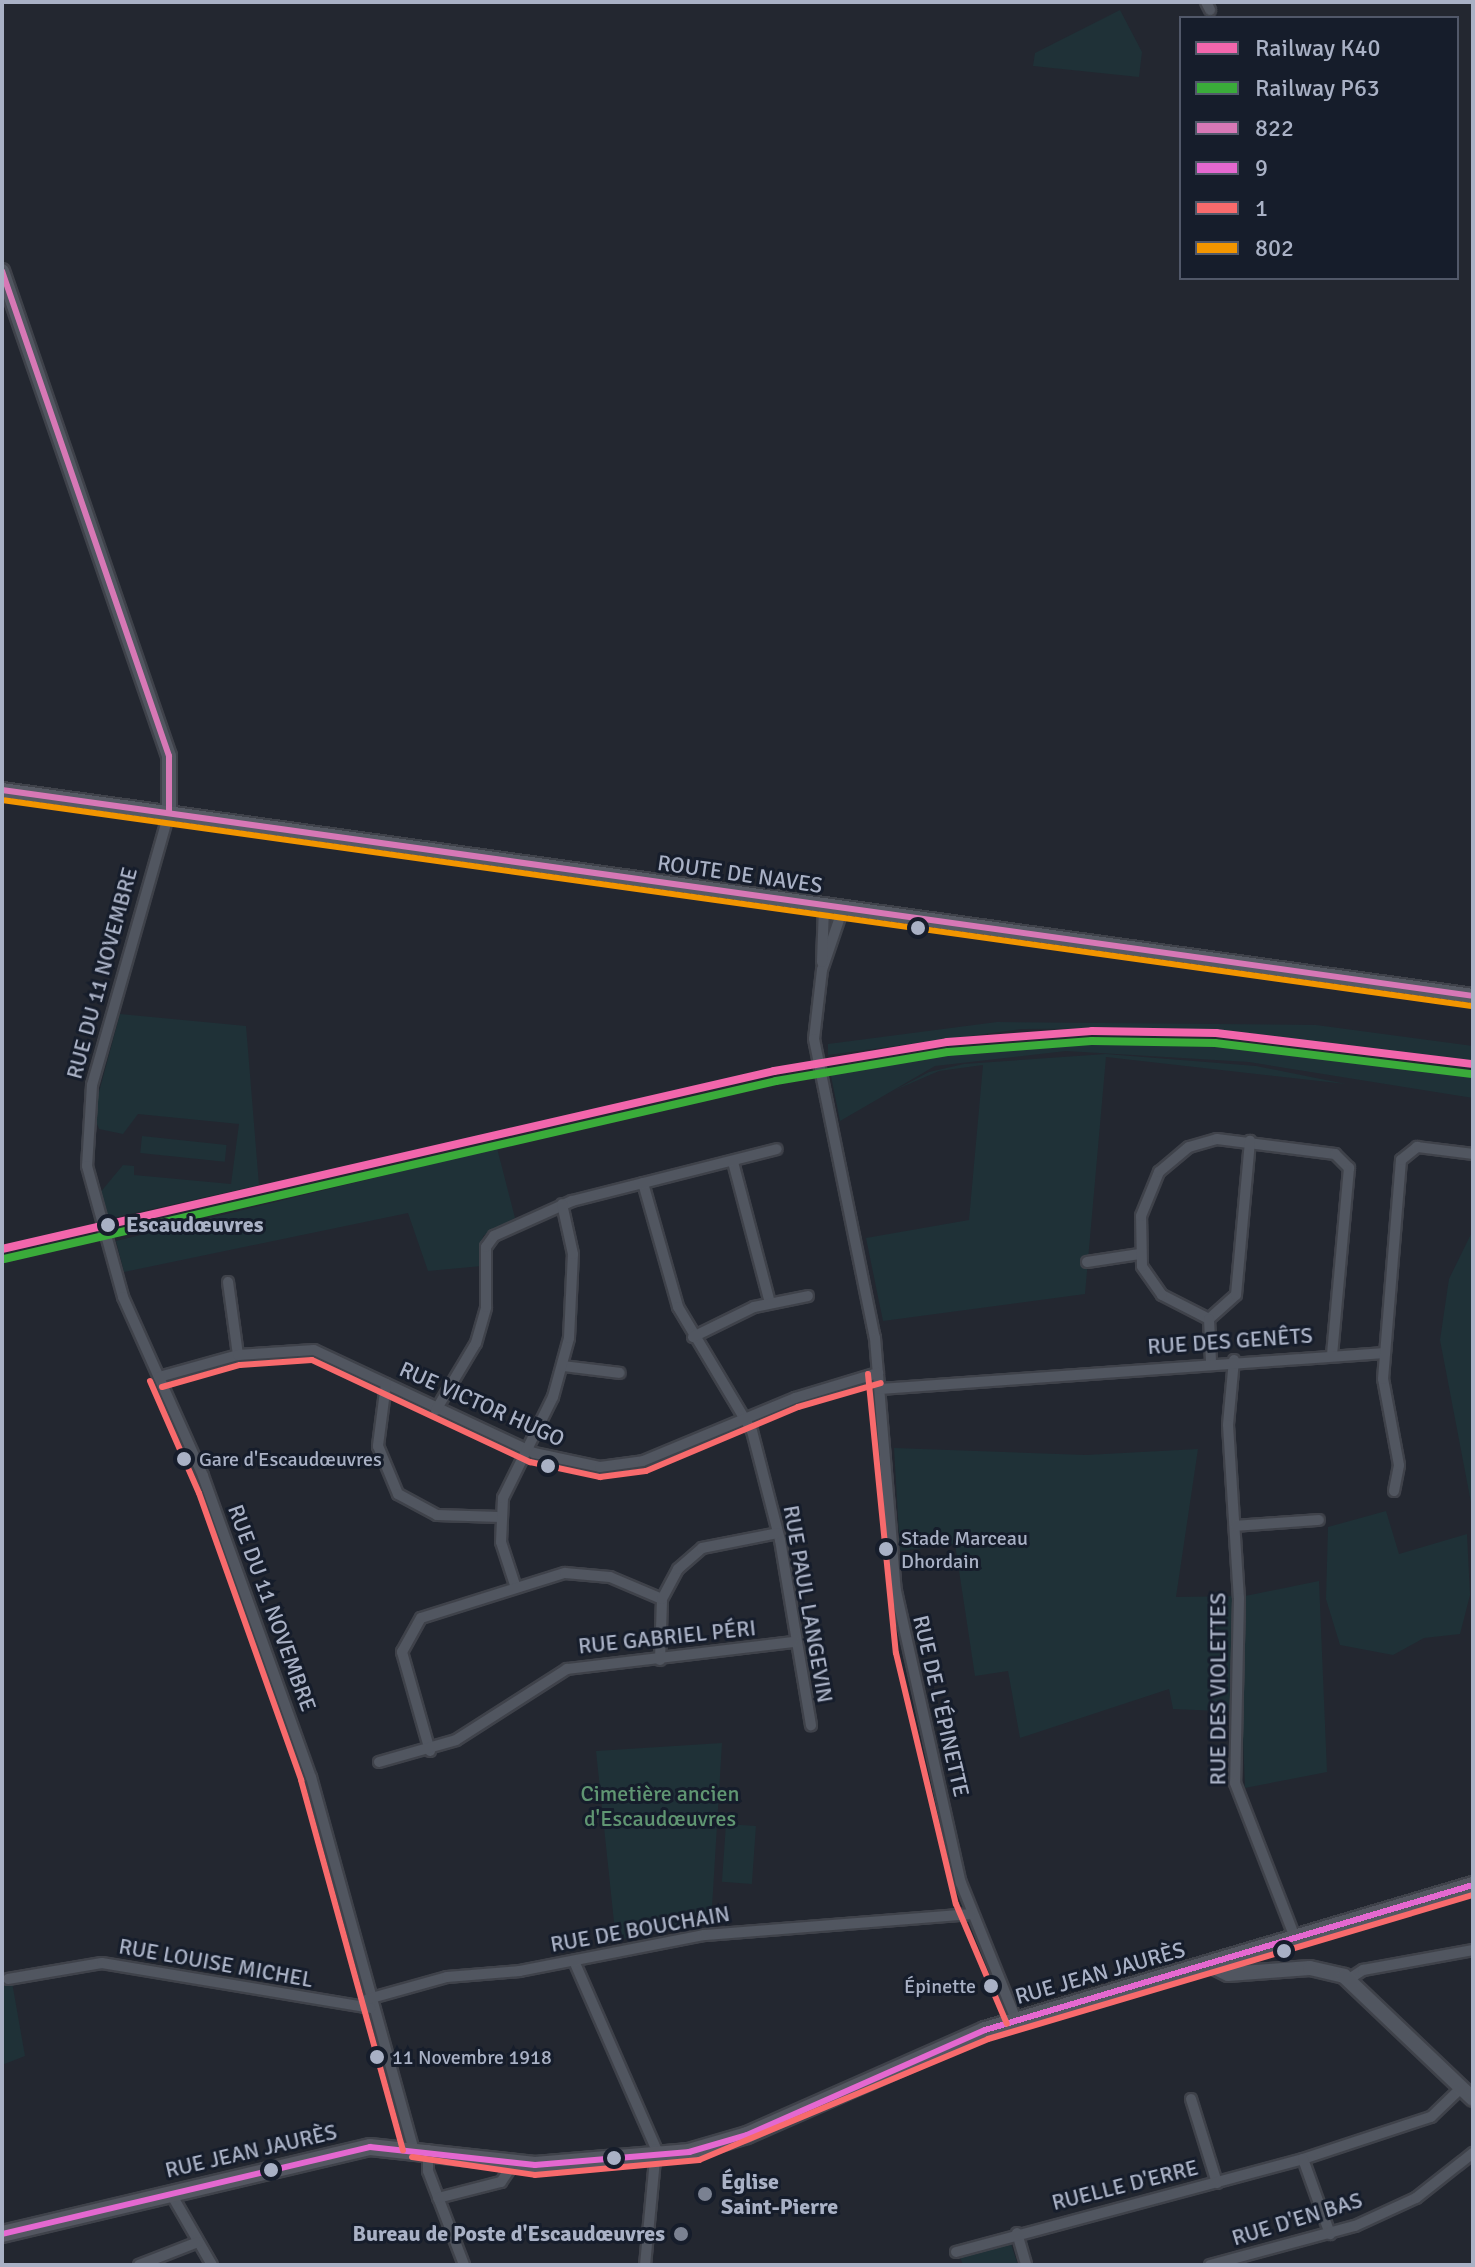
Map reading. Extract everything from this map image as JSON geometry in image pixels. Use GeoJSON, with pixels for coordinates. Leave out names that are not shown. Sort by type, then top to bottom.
{"type":"FeatureCollection","features":[{"type":"Feature","properties":{"kind":"main road","name":"ROUTE DE NAVES"},"geometry":{"type":"LineString","coordinates":[[2,790],[842,911],[1473,996]]}},
{"type":"Feature","properties":{"kind":"main road","name":"RUE JEAN JAURÈS"},"geometry":{"type":"LineString","coordinates":[[2,2234],[341,2152],[421,2148],[513,2164],[657,2156],[736,2139],[1016,2020],[1473,1885]]}},
{"type":"Feature","properties":{"kind":"street"},"geometry":{"type":"LineString","coordinates":[[2,271],[169,756],[169,813]]}},
{"type":"Feature","properties":{"kind":"street","name":"RUE DU 11 NOVEMBRE"},"geometry":{"type":"LineString","coordinates":[[169,813],[95,1072],[84,1139],[120,1289],[212,1500],[311,1777],[369,2003],[464,2265]]}},
{"type":"Feature","properties":{"kind":"street","name":"RUE DE L'ÉPINETTE"},"geometry":{"type":"LineString","coordinates":[[824,908],[816,1056],[878,1373],[904,1640],[970,1914],[1016,2020]]}},
{"type":"Feature","properties":{"kind":"street","name":"RUE DE L'ÉPINETTE"},"geometry":{"type":"LineString","coordinates":[[822,970],[842,911]]}},
{"type":"Feature","properties":{"kind":"street"},"geometry":{"type":"LineString","coordinates":[[1209,1319],[1162,1295],[1139,1254],[1145,1200],[1168,1161],[1203,1141],[1250,1141],[1335,1154],[1349,1168],[1332,1355]]}},
{"type":"Feature","properties":{"kind":"street"},"geometry":{"type":"LineString","coordinates":[[1209,1319],[1236,1295],[1250,1141]]}},
{"type":"Feature","properties":{"kind":"street"},"geometry":{"type":"LineString","coordinates":[[1394,1491],[1399,1465],[1383,1393],[1403,1155],[1417,1147],[1473,1154]]}},
{"type":"Feature","properties":{"kind":"street"},"geometry":{"type":"LineString","coordinates":[[436,1410],[479,1335],[490,1239],[562,1204],[777,1149]]}},
{"type":"Feature","properties":{"kind":"street"},"geometry":{"type":"LineString","coordinates":[[733,1162],[770,1303]]}},
{"type":"Feature","properties":{"kind":"street","name":"RUE PAUL LANGEVIN"},"geometry":{"type":"LineString","coordinates":[[643,1183],[693,1337],[747,1417],[778,1533],[792,1642],[811,1725]]}},
{"type":"Feature","properties":{"kind":"street"},"geometry":{"type":"LineString","coordinates":[[515,1585],[500,1517],[524,1448],[563,1366],[573,1254],[562,1204]]}},
{"type":"Feature","properties":{"kind":"street"},"geometry":{"type":"LineString","coordinates":[[1087,1262],[1139,1254]]}},
{"type":"Feature","properties":{"kind":"street"},"geometry":{"type":"LineString","coordinates":[[228,1282],[238,1355]]}},
{"type":"Feature","properties":{"kind":"street"},"geometry":{"type":"LineString","coordinates":[[693,1337],[770,1303],[808,1296]]}},
{"type":"Feature","properties":{"kind":"street"},"geometry":{"type":"LineString","coordinates":[[1209,1319],[1211,1362]]}},
{"type":"Feature","properties":{"kind":"street","name":"RUE VICTOR HUGO"},"geometry":{"type":"LineString","coordinates":[[159,1377],[238,1355],[314,1350],[436,1410],[524,1448],[572,1465],[619,1466],[747,1417],[878,1373]]}},
{"type":"Feature","properties":{"kind":"street","name":"RUE DES GENÊTS"},"geometry":{"type":"LineString","coordinates":[[880,1389],[1079,1371],[1385,1353]]}},
{"type":"Feature","properties":{"kind":"street","name":"RUE DES VIOLETTES"},"geometry":{"type":"LineString","coordinates":[[1234,1360],[1228,1425],[1235,1526],[1236,1790],[1295,1938]]}},
{"type":"Feature","properties":{"kind":"street"},"geometry":{"type":"LineString","coordinates":[[563,1366],[620,1373]]}},
{"type":"Feature","properties":{"kind":"street"},"geometry":{"type":"LineString","coordinates":[[386,1384],[377,1437],[398,1494],[431,1514],[500,1517]]}},
{"type":"Feature","properties":{"kind":"street"},"geometry":{"type":"LineString","coordinates":[[1235,1526],[1319,1520]]}},
{"type":"Feature","properties":{"kind":"street"},"geometry":{"type":"LineString","coordinates":[[660,1660],[662,1599],[678,1569],[702,1548],[778,1533]]}},
{"type":"Feature","properties":{"kind":"street"},"geometry":{"type":"LineString","coordinates":[[430,1751],[404,1669],[407,1633],[432,1613],[515,1585],[583,1573],[662,1599]]}},
{"type":"Feature","properties":{"kind":"street","name":"RUE GABRIEL PÉRI"},"geometry":{"type":"LineString","coordinates":[[379,1762],[430,1751],[557,1672],[792,1642]]}},
{"type":"Feature","properties":{"kind":"street","name":"RUE DE BOUCHAIN"},"geometry":{"type":"LineString","coordinates":[[369,2003],[447,1977],[574,1961],[704,1935],[970,1914]]}},
{"type":"Feature","properties":{"kind":"street"},"geometry":{"type":"LineString","coordinates":[[1349,1979],[1363,1970],[1473,1950]]}},
{"type":"Feature","properties":{"kind":"street"},"geometry":{"type":"LineString","coordinates":[[574,1961],[657,2156],[645,2265]]}},
{"type":"Feature","properties":{"kind":"street","name":"RUE LOUISE MICHEL"},"geometry":{"type":"LineString","coordinates":[[8,1979],[102,1963],[369,2003]]}},
{"type":"Feature","properties":{"kind":"street"},"geometry":{"type":"LineString","coordinates":[[1210,1965],[1228,1974],[1317,1968],[1349,1979],[1473,2099]]}},
{"type":"Feature","properties":{"kind":"street","name":"RUELLE D'ERRE"},"geometry":{"type":"LineString","coordinates":[[956,2252],[1017,2233],[1178,2194],[1303,2159],[1431,2117],[1461,2088]]}},
{"type":"Feature","properties":{"kind":"street"},"geometry":{"type":"LineString","coordinates":[[1191,2099],[1217,2183]]}},
{"type":"Feature","properties":{"kind":"street","name":"RUE D'EN BAS"},"geometry":{"type":"LineString","coordinates":[[1210,2265],[1330,2234],[1410,2201],[1473,2153]]}},
{"type":"Feature","properties":{"kind":"street"},"geometry":{"type":"LineString","coordinates":[[1303,2159],[1330,2234]]}},
{"type":"Feature","properties":{"kind":"street"},"geometry":{"type":"LineString","coordinates":[[438,2198],[501,2182],[513,2164]]}},
{"type":"Feature","properties":{"kind":"street"},"geometry":{"type":"LineString","coordinates":[[170,2192],[212,2265]]}},
{"type":"Feature","properties":{"kind":"street"},"geometry":{"type":"LineString","coordinates":[[1017,2233],[1026,2265]]}},
{"type":"Feature","properties":{"kind":"street"},"geometry":{"type":"LineString","coordinates":[[139,2265],[198,2242]]}},
{"type":"Feature","properties":{"kind":"green space"},"geometry":{"type":"Polygon","coordinates":[[[1120,10],[1142,52],[1139,77],[1033,66],[1035,53],[1120,10]]]}},
{"type":"Feature","properties":{"kind":"green space"},"geometry":{"type":"Polygon","coordinates":[[[120,1014],[246,1026],[259,1185],[107,1219],[99,1194],[123,1165],[134,1166],[134,1175],[231,1184],[239,1124],[138,1114],[123,1134],[99,1129],[93,1114],[120,1014]]]}},
{"type":"Feature","properties":{"kind":"green space"},"geometry":{"type":"Polygon","coordinates":[[[997,1022],[1316,1025],[1473,1046],[1473,1060],[1179,1028],[1022,1029],[828,1055],[828,1044],[997,1022]]]}},
{"type":"Feature","properties":{"kind":"green space"},"geometry":{"type":"Polygon","coordinates":[[[1095,1043],[1253,1048],[1473,1076],[1473,1098],[1249,1062],[1066,1051],[935,1066],[840,1121],[830,1071],[955,1050],[1095,1043]]]}},
{"type":"Feature","properties":{"kind":"green space"},"geometry":{"type":"Polygon","coordinates":[[[1106,1054],[1256,1066],[1346,1084],[1106,1057],[1085,1294],[883,1321],[866,1238],[969,1220],[983,1065],[939,1071],[895,1090],[929,1072],[964,1064],[1106,1054]]]}},
{"type":"Feature","properties":{"kind":"green space"},"geometry":{"type":"Polygon","coordinates":[[[142,1136],[227,1145],[225,1162],[140,1153],[142,1136]]]}},
{"type":"Feature","properties":{"kind":"green space"},"geometry":{"type":"Polygon","coordinates":[[[497,1148],[515,1218],[483,1236],[482,1266],[428,1271],[408,1213],[124,1272],[116,1241],[497,1148]]]}},
{"type":"Feature","properties":{"kind":"green space"},"geometry":{"type":"Polygon","coordinates":[[[1473,1230],[1473,1513],[1440,1340],[1449,1279],[1473,1230]]]}},
{"type":"Feature","properties":{"kind":"green space","name":"Stade Marceau Dhordain"},"geometry":{"type":"Polygon","coordinates":[[[894,1448],[1086,1455],[1198,1449],[1176,1597],[1245,1596],[1319,1581],[1327,1772],[1245,1788],[1242,1712],[1173,1709],[1169,1689],[1020,1738],[1008,1671],[975,1676],[955,1544],[900,1551],[894,1448]]]}},
{"type":"Feature","properties":{"kind":"green space"},"geometry":{"type":"Polygon","coordinates":[[[1386,1511],[1399,1554],[1467,1534],[1470,1595],[1460,1634],[1424,1638],[1393,1655],[1340,1645],[1326,1599],[1328,1527],[1386,1511]]]}},
{"type":"Feature","properties":{"kind":"green space","name":"Cimetière ancien d'Escaudœuvres"},"geometry":{"type":"Polygon","coordinates":[[[722,1743],[711,1924],[673,1925],[616,1941],[596,1751],[722,1743]]]}},
{"type":"Feature","properties":{"kind":"green space"},"geometry":{"type":"Polygon","coordinates":[[[726,1824],[756,1826],[752,1884],[722,1882],[726,1824]]]}},
{"type":"Feature","properties":{"kind":"green space"},"geometry":{"type":"Polygon","coordinates":[[[12,1982],[25,2056],[2,2065],[2,1983],[12,1982]]]}},
{"type":"Feature","properties":{"kind":"green space"},"geometry":{"type":"Polygon","coordinates":[[[1010,2241],[1018,2265],[963,2265],[960,2257],[1010,2241]]]}},
{"type":"Feature","properties":{"kind":"rail line","name":"K40"},"geometry":{"type":"LineString","coordinates":[[2,1249],[774,1071],[947,1042],[1092,1031],[1216,1033],[1473,1064]]}},
{"type":"Feature","properties":{"kind":"rail line","name":"P63"},"geometry":{"type":"LineString","coordinates":[[4,1259],[776,1081],[948,1052],[1092,1041],[1215,1043],[1472,1074]]}},
{"type":"Feature","properties":{"kind":"transit line","name":"822"},"geometry":{"type":"LineString","coordinates":[[2,271],[169,756],[169,813]]}},
{"type":"Feature","properties":{"kind":"transit line","name":"822"},"geometry":{"type":"LineString","coordinates":[[2,790],[1473,996]]}},
{"type":"Feature","properties":{"kind":"transit line","name":"802"},"geometry":{"type":"LineString","coordinates":[[2,800],[1472,1006]]}},
{"type":"Feature","properties":{"kind":"transit line","name":"1"},"geometry":{"type":"LineString","coordinates":[[162,1387],[240,1365],[312,1360],[530,1462],[600,1477],[646,1471],[798,1407],[881,1383]]}},
{"type":"Feature","properties":{"kind":"transit line","name":"1"},"geometry":{"type":"LineString","coordinates":[[868,1374],[896,1653],[956,1904],[1007,2024]]}},
{"type":"Feature","properties":{"kind":"transit line","name":"1"},"geometry":{"type":"LineString","coordinates":[[150,1381],[199,1493],[301,1780],[403,2150]]}},
{"type":"Feature","properties":{"kind":"transit line","name":"9"},"geometry":{"type":"LineString","coordinates":[[2,2234],[370,2147],[535,2165],[689,2152],[747,2135],[985,2030],[1473,1885]]}},
{"type":"Feature","properties":{"kind":"transit line","name":"1"},"geometry":{"type":"LineString","coordinates":[[412,2157],[535,2175],[699,2160],[988,2039],[1473,1895]]}},
{"type":"Feature","properties":{"kind":"place","name":"Escaudœuvres"},"geometry":{"type":"Point","coordinates":[108,1225]}},
{"type":"Feature","properties":{"kind":"place","name":"Gare d'Escaudœuvres"},"geometry":{"type":"Point","coordinates":[184,1459]}},
{"type":"Feature","properties":{"kind":"place","name":"Stade Marceau Dhordain"},"geometry":{"type":"Point","coordinates":[886,1549]}},
{"type":"Feature","properties":{"kind":"place","name":"Épinette"},"geometry":{"type":"Point","coordinates":[991,1986]}},
{"type":"Feature","properties":{"kind":"place","name":"11 Novembre 1918"},"geometry":{"type":"Point","coordinates":[377,2057]}},
{"type":"Feature","properties":{"kind":"place","name":"Église Saint-Pierre"},"geometry":{"type":"Point","coordinates":[705,2194]}},
{"type":"Feature","properties":{"kind":"place","name":"Bureau de Poste d'Escaudœuvres"},"geometry":{"type":"Point","coordinates":[681,2234]}}]}
